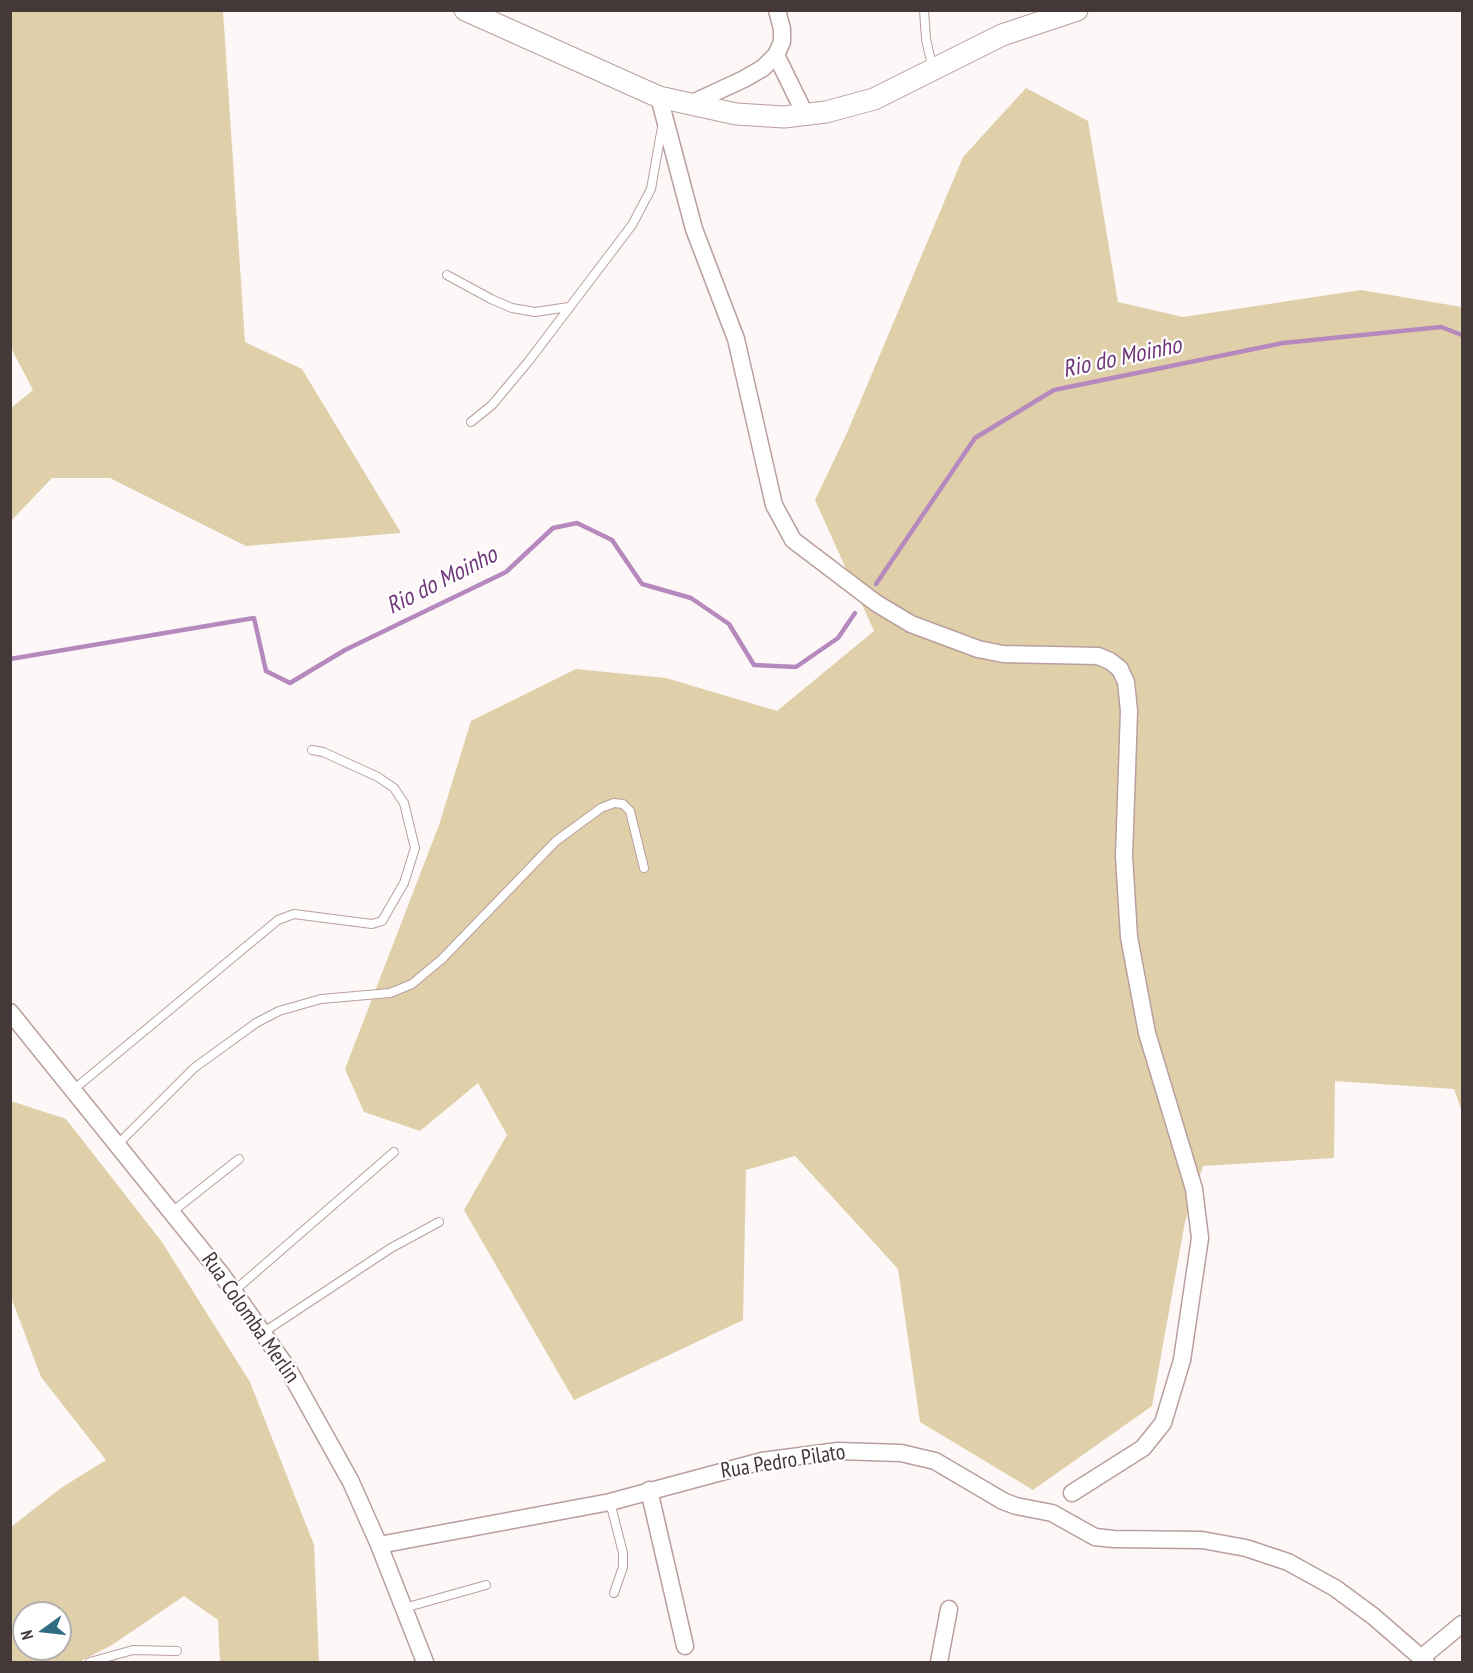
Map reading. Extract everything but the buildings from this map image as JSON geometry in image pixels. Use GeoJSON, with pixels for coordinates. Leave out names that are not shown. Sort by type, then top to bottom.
{"type":"FeatureCollection","features":[{"type":"Feature","properties":{"kind":"street"},"geometry":{"type":"LineString","coordinates":[[465,10],[659,98],[759,117],[806,116],[874,99],[1002,35],[1077,10]]}},
{"type":"Feature","properties":{"kind":"street"},"geometry":{"type":"LineString","coordinates":[[688,105],[744,79],[763,68],[776,55],[782,42],[782,29],[777,10]]}},
{"type":"Feature","properties":{"kind":"street"},"geometry":{"type":"LineString","coordinates":[[776,55],[806,116]]}},
{"type":"Feature","properties":{"kind":"street"},"geometry":{"type":"LineString","coordinates":[[659,98],[663,120],[694,229],[736,339],[774,505],[794,540],[807,553],[876,603],[911,624],[978,649],[1003,654],[1098,656],[1110,661],[1120,669],[1126,682],[1129,711],[1124,856],[1129,937],[1148,1033],[1194,1189],[1200,1238],[1182,1359],[1163,1424],[1143,1448],[1072,1493]]}},
{"type":"Feature","properties":{"kind":"street","name":"Rua Colomba Merlin"},"geometry":{"type":"LineString","coordinates":[[10,1012],[172,1212],[264,1332],[332,1444],[380,1545],[425,1662]]}},
{"type":"Feature","properties":{"kind":"street","name":"Rua Pedro Pilato"},"geometry":{"type":"LineString","coordinates":[[380,1545],[610,1502],[762,1461],[811,1454],[866,1450],[918,1456],[956,1472],[1003,1501],[1023,1508],[1052,1513],[1095,1536],[1113,1539],[1202,1540],[1246,1548],[1288,1562],[1335,1588],[1373,1616],[1424,1660]]}},
{"type":"Feature","properties":{"kind":"street"},"geometry":{"type":"LineString","coordinates":[[649,1490],[685,1646]]}},
{"type":"Feature","properties":{"kind":"street"},"geometry":{"type":"LineString","coordinates":[[939,1662],[949,1609]]}},
{"type":"Feature","properties":{"kind":"street"},"geometry":{"type":"LineString","coordinates":[[1424,1660],[1462,1624]]}},
{"type":"Feature","properties":{"kind":"lane"},"geometry":{"type":"LineString","coordinates":[[924,10],[926,39],[933,70]]}},
{"type":"Feature","properties":{"kind":"lane"},"geometry":{"type":"LineString","coordinates":[[471,422],[492,405],[632,225],[651,189],[663,120]]}},
{"type":"Feature","properties":{"kind":"lane"},"geometry":{"type":"LineString","coordinates":[[447,275],[491,300],[512,308],[535,312],[569,307]]}},
{"type":"Feature","properties":{"kind":"lane"},"geometry":{"type":"LineString","coordinates":[[73,1090],[278,920],[294,914],[372,924],[382,921],[404,883],[415,848],[404,803],[394,788],[378,777],[323,752],[312,750]]}},
{"type":"Feature","properties":{"kind":"lane"},"geometry":{"type":"LineString","coordinates":[[117,1146],[194,1068],[256,1023],[279,1011],[321,999],[390,993],[412,984],[442,959],[556,841],[601,808],[614,802],[623,804],[630,811],[644,868]]}},
{"type":"Feature","properties":{"kind":"lane"},"geometry":{"type":"LineString","coordinates":[[234,1291],[394,1152]]}},
{"type":"Feature","properties":{"kind":"lane"},"geometry":{"type":"LineString","coordinates":[[172,1212],[239,1159]]}},
{"type":"Feature","properties":{"kind":"lane"},"geometry":{"type":"LineString","coordinates":[[264,1332],[391,1248],[439,1222]]}},
{"type":"Feature","properties":{"kind":"lane"},"geometry":{"type":"LineString","coordinates":[[610,1502],[623,1553],[622,1567],[614,1593]]}},
{"type":"Feature","properties":{"kind":"lane"},"geometry":{"type":"LineString","coordinates":[[404,1608],[486,1585]]}},
{"type":"Feature","properties":{"kind":"lane"},"geometry":{"type":"LineString","coordinates":[[90,1662],[133,1650],[177,1651]]}},
{"type":"Feature","properties":{"kind":"shaded area"},"geometry":{"type":"Polygon","coordinates":[[[11,10],[223,11],[245,342],[302,369],[401,533],[246,546],[110,478],[52,478],[11,521],[11,408],[33,390],[11,348],[11,10]]]}},
{"type":"Feature","properties":{"kind":"shaded area"},"geometry":{"type":"Polygon","coordinates":[[[1026,88],[1088,121],[1118,302],[1183,317],[1361,290],[1462,307],[1462,1112],[1454,1089],[1335,1081],[1334,1158],[1203,1166],[1185,1222],[1152,1406],[1033,1490],[920,1422],[898,1269],[795,1156],[746,1170],[743,1320],[574,1400],[464,1210],[507,1135],[478,1083],[420,1131],[364,1112],[345,1069],[439,825],[471,721],[576,669],[666,678],[777,711],[874,631],[815,500],[847,433],[963,157],[1026,88]]]}},
{"type":"Feature","properties":{"kind":"shaded area"},"geometry":{"type":"Polygon","coordinates":[[[11,1101],[66,1119],[162,1242],[250,1382],[314,1545],[319,1662],[220,1662],[218,1620],[184,1596],[112,1645],[79,1662],[11,1662],[11,1527],[61,1488],[106,1460],[41,1377],[11,1297],[11,1101]]]}},
{"type":"Feature","properties":{"kind":"waterway","name":"Rio do Moinho"},"geometry":{"type":"LineString","coordinates":[[876,584],[975,438],[1054,390],[1283,343],[1441,327],[1462,335]]}},
{"type":"Feature","properties":{"kind":"waterway","name":"Rio do Moinho"},"geometry":{"type":"LineString","coordinates":[[10,659],[254,618],[266,671],[290,683],[345,650],[506,572],[553,528],[577,523],[612,540],[642,584],[691,598],[729,624],[754,665],[796,667],[838,638],[855,613]]}}]}
